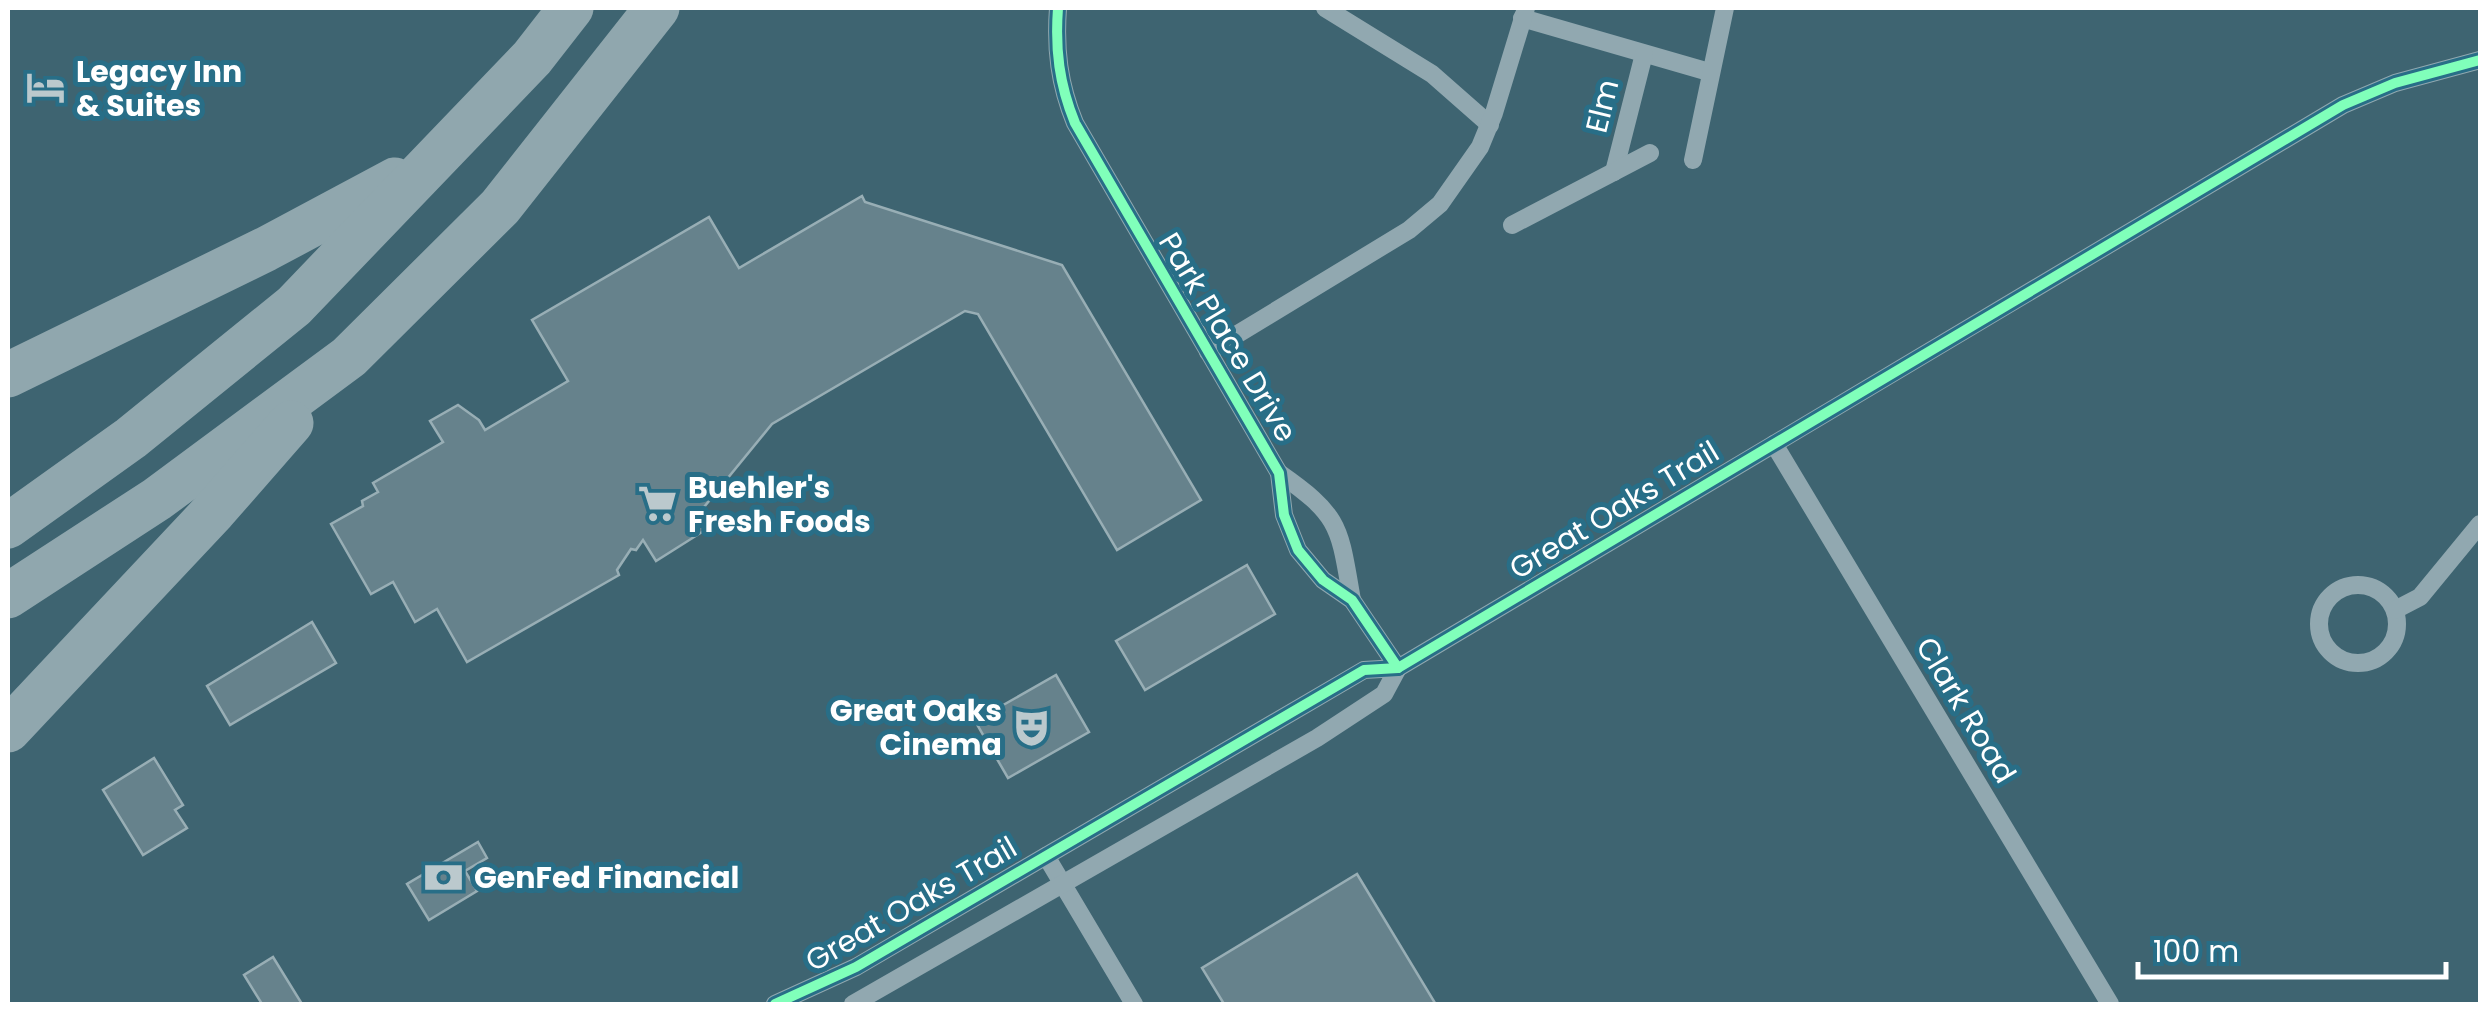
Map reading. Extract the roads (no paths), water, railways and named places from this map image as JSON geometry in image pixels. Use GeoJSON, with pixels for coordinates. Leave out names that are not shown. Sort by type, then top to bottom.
{"type":"FeatureCollection","features":[{"type":"Feature","properties":{"kind":"highway"},"geometry":{"type":"LineString","coordinates":[[8,526],[131,438],[294,306],[532,58],[571,8]]}},
{"type":"Feature","properties":{"kind":"highway"},"geometry":{"type":"LineString","coordinates":[[8,730],[214,511],[349,357],[500,207],[658,8]]}},
{"type":"Feature","properties":{"kind":"highway"},"geometry":{"type":"LineString","coordinates":[[8,376],[266,249],[432,160]]}},
{"type":"Feature","properties":{"kind":"highway"},"geometry":{"type":"LineString","coordinates":[[8,596],[157,499],[349,357]]}},
{"type":"Feature","properties":{"kind":"street","name":"Park Place Drive"},"geometry":{"type":"LineString","coordinates":[[1058,8],[1059,74],[1075,123],[1279,473],[1327,510],[1339,532],[1352,600]]}},
{"type":"Feature","properties":{"kind":"street"},"geometry":{"type":"LineString","coordinates":[[1325,8],[1432,74],[1490,125]]}},
{"type":"Feature","properties":{"kind":"street"},"geometry":{"type":"LineString","coordinates":[[1693,160],[1724,8]]}},
{"type":"Feature","properties":{"kind":"street","name":"Park Place Drive"},"geometry":{"type":"LineString","coordinates":[[1208,352],[1408,230],[1440,204],[1463,175],[1490,125],[1524,13]]}},
{"type":"Feature","properties":{"kind":"street","name":"Elm"},"geometry":{"type":"LineString","coordinates":[[1524,13],[1709,72]]}},
{"type":"Feature","properties":{"kind":"street","name":"Elm"},"geometry":{"type":"LineString","coordinates":[[1614,172],[1644,54]]}},
{"type":"Feature","properties":{"kind":"street","name":"Great Oaks Trail"},"geometry":{"type":"LineString","coordinates":[[775,1004],[856,967],[1364,670],[1398,668],[2343,106],[2395,83],[2480,60]]}},
{"type":"Feature","properties":{"kind":"street","name":"Elm"},"geometry":{"type":"LineString","coordinates":[[1512,225],[1650,153]]}},
{"type":"Feature","properties":{"kind":"street","name":"Clark Road"},"geometry":{"type":"LineString","coordinates":[[1774,444],[2110,1004]]}},
{"type":"Feature","properties":{"kind":"street","name":"Park Place Drive"},"geometry":{"type":"LineString","coordinates":[[1279,473],[1284,515],[1298,550],[1323,580],[1352,600],[1398,668]]}},
{"type":"Feature","properties":{"kind":"street"},"geometry":{"type":"LineString","coordinates":[[2395,610],[2420,597],[2480,524]]}},
{"type":"Feature","properties":{"kind":"street"},"geometry":{"type":"LineString","coordinates":[[2355,585],[2379,591],[2395,610],[2396,636],[2389,648],[2368,662],[2342,660],[2323,642],[2320,617],[2332,595],[2343,588],[2355,585]]}},
{"type":"Feature","properties":{"kind":"street","name":"Great Oaks Trail"},"geometry":{"type":"LineString","coordinates":[[853,1004],[1317,738],[1384,694],[1398,668]]}},
{"type":"Feature","properties":{"kind":"street"},"geometry":{"type":"LineString","coordinates":[[1046,856],[1134,1004]]}},
{"type":"Feature","properties":{"kind":"place","name":"Legacy Inn & Suites"},"geometry":{"type":"Point","coordinates":[46,88]}},
{"type":"Feature","properties":{"kind":"place","name":"Buehler's Fresh Foods"},"geometry":{"type":"Point","coordinates":[658,504]}},
{"type":"Feature","properties":{"kind":"place","name":"Great Oaks Cinema"},"geometry":{"type":"Point","coordinates":[1032,727]}},
{"type":"Feature","properties":{"kind":"place","name":"GenFed Financial"},"geometry":{"type":"Point","coordinates":[444,877]}}]}
